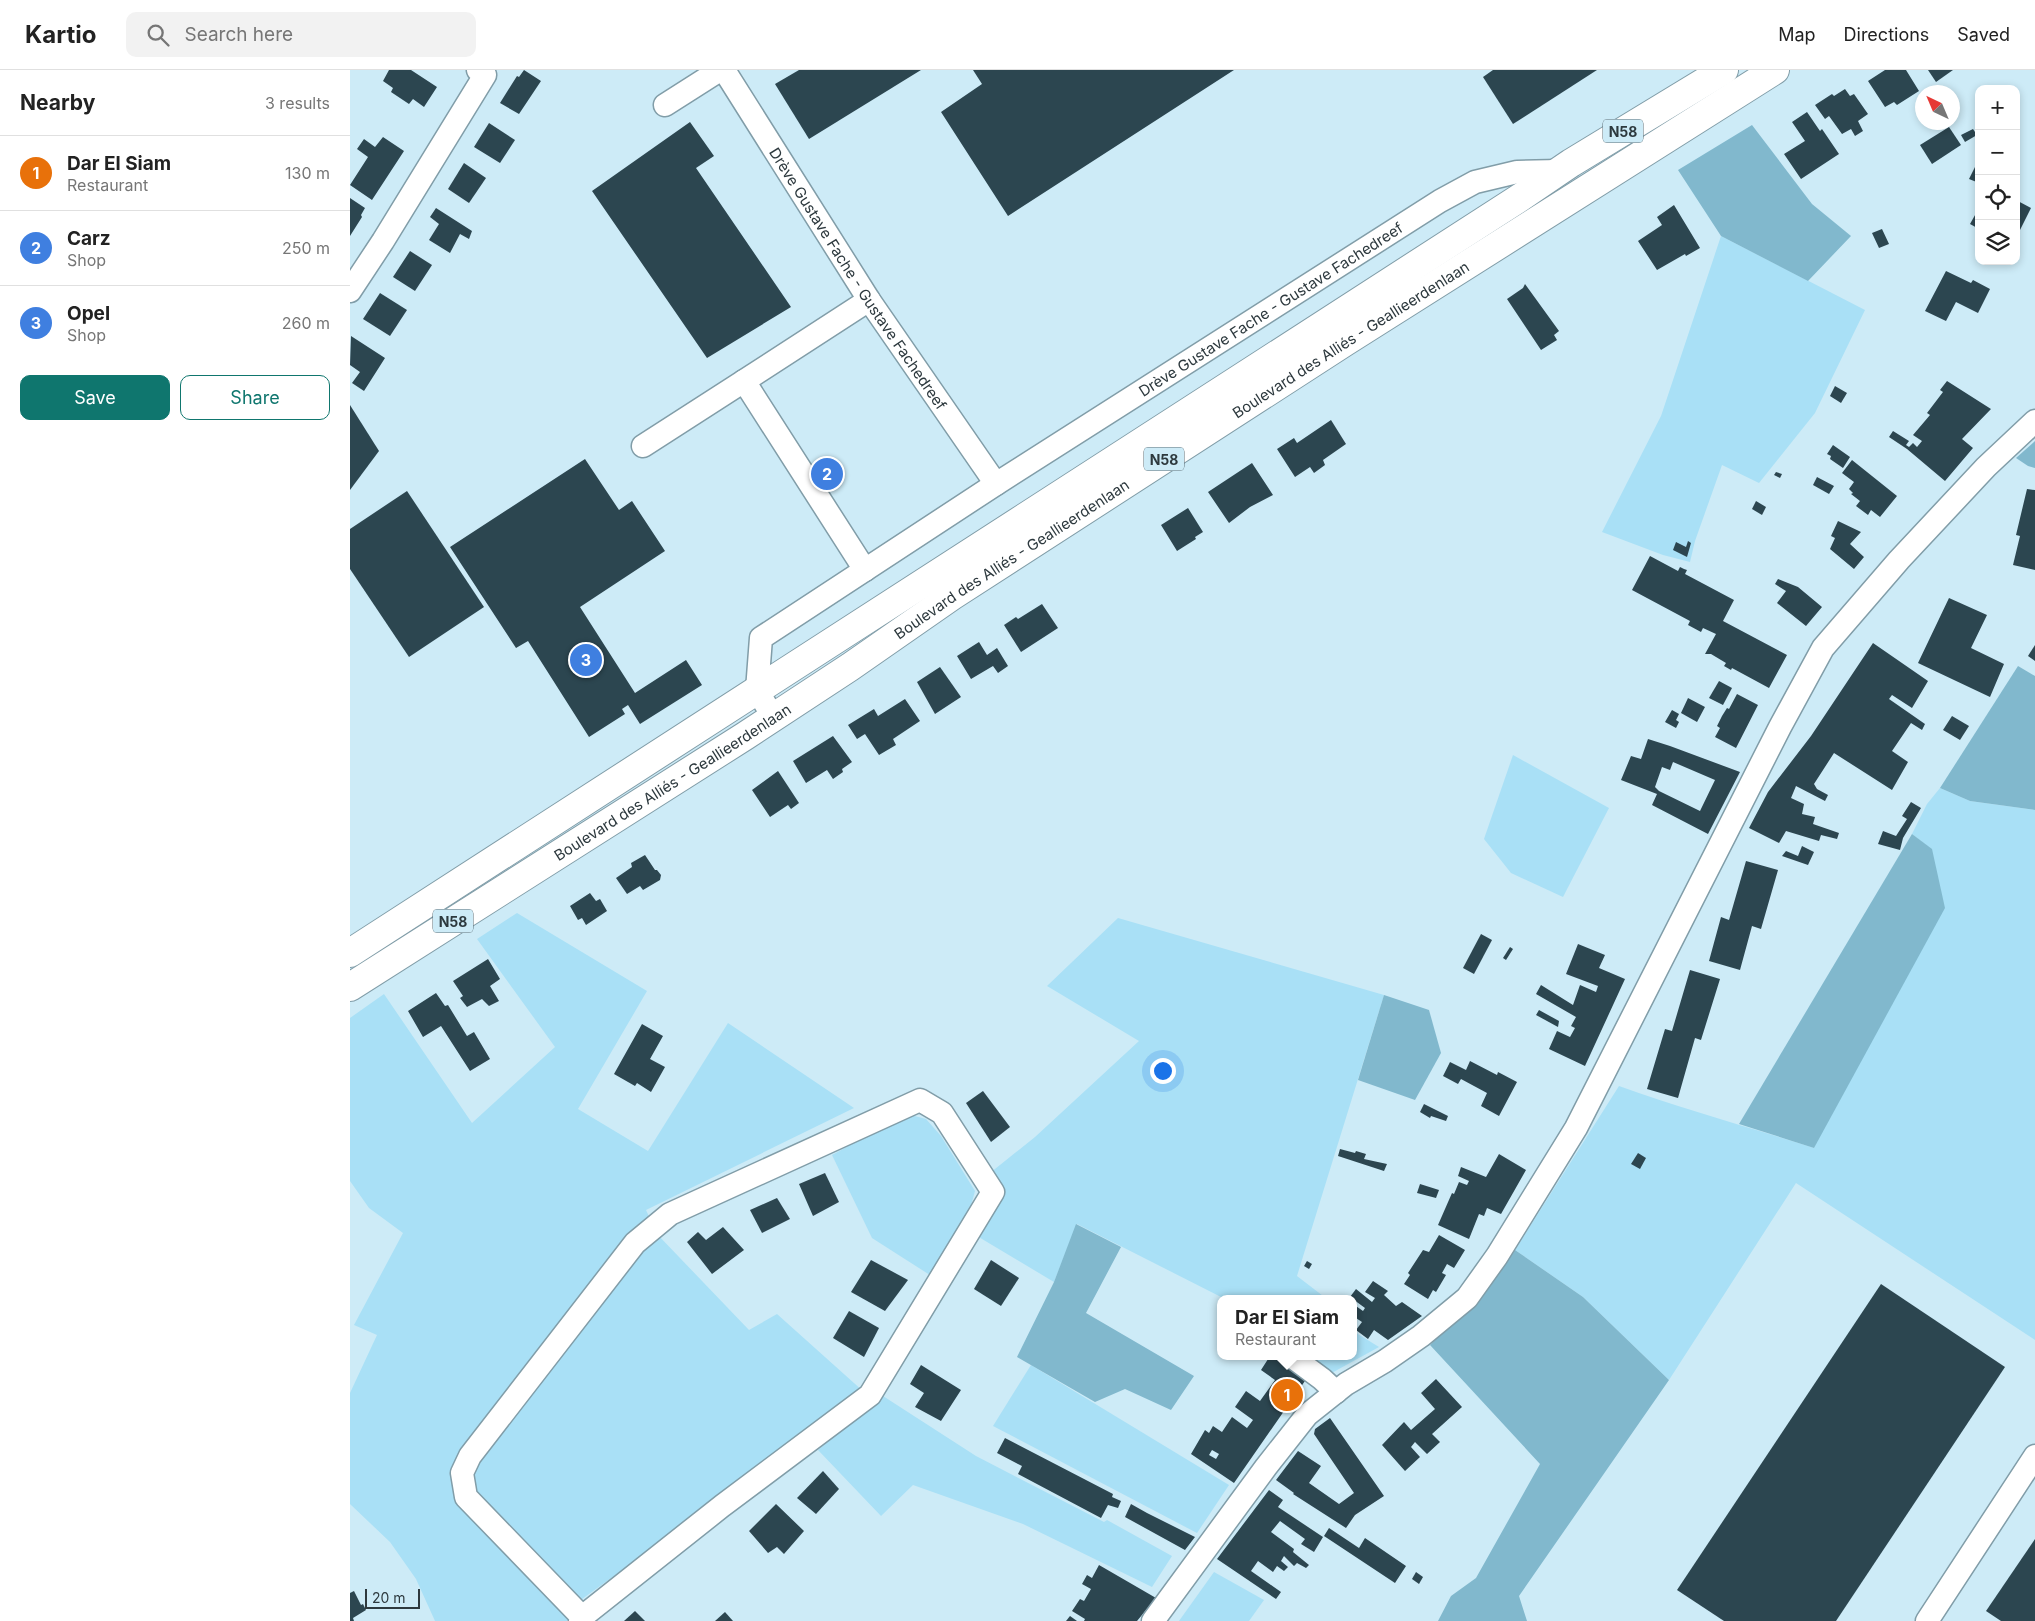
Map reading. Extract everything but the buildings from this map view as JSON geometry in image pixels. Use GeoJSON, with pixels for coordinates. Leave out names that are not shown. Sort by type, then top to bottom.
{"type":"FeatureCollection","features":[{"type":"Feature","properties":{"kind":"highway","name":"Boulevard des Alliés - Geallieerdenlaan"},"geometry":{"type":"LineString","coordinates":[[350,952],[641,766],[1559,171],[1724,70]]}},
{"type":"Feature","properties":{"kind":"highway","name":"Boulevard des Alliés - Geallieerdenlaan"},"geometry":{"type":"LineString","coordinates":[[350,987],[774,717],[952,596],[1345,342],[1775,70]]}},
{"type":"Feature","properties":{"kind":"street"},"geometry":{"type":"LineString","coordinates":[[350,291],[485,75],[478,70]]}},
{"type":"Feature","properties":{"kind":"street","name":"Drève Gustave Fache - Gustave Fachedreef"},"geometry":{"type":"LineString","coordinates":[[665,105],[722,70],[869,300],[996,484]]}},
{"type":"Feature","properties":{"kind":"street","name":"Drève Gustave Fache - Gustave Fachedreef"},"geometry":{"type":"LineString","coordinates":[[758,690],[761,638],[996,484],[1440,201],[1475,182],[1518,172],[1559,171]]}},
{"type":"Feature","properties":{"kind":"street"},"geometry":{"type":"LineString","coordinates":[[643,446],[869,300]]}},
{"type":"Feature","properties":{"kind":"street"},"geometry":{"type":"LineString","coordinates":[[744,381],[865,570]]}},
{"type":"Feature","properties":{"kind":"street"},"geometry":{"type":"LineString","coordinates":[[1154,1621],[1266,1467],[1307,1415],[1336,1392],[1422,1336],[1467,1298],[1497,1256],[1576,1128],[1766,752],[1823,648],[1972,482],[2035,421]]}},
{"type":"Feature","properties":{"kind":"street"},"geometry":{"type":"LineString","coordinates":[[758,690],[774,717]]}},
{"type":"Feature","properties":{"kind":"street"},"geometry":{"type":"LineString","coordinates":[[641,766],[658,792]]}},
{"type":"Feature","properties":{"kind":"street"},"geometry":{"type":"LineString","coordinates":[[920,1100],[942,1113],[993,1192],[870,1395],[722,1506],[581,1619],[466,1497],[462,1473],[470,1456],[636,1243],[670,1214],[920,1100]]}},
{"type":"Feature","properties":{"kind":"street"},"geometry":{"type":"LineString","coordinates":[[1296,1360],[1322,1379],[1336,1392]]}},
{"type":"Feature","properties":{"kind":"street"},"geometry":{"type":"LineString","coordinates":[[1927,1621],[2035,1456]]}},
{"type":"Feature","properties":{"kind":"shaded area"},"geometry":{"type":"Polygon","coordinates":[[[1752,125],[1812,204],[1851,236],[1808,281],[1721,236],[1678,170],[1752,125]]]}},
{"type":"Feature","properties":{"kind":"shaded area"},"geometry":{"type":"Polygon","coordinates":[[[1721,236],[1865,310],[1815,413],[1759,483],[1722,465],[1695,541],[1690,562],[1663,555],[1602,532],[1661,416],[1721,236]]]}},
{"type":"Feature","properties":{"kind":"shaded area"},"geometry":{"type":"Polygon","coordinates":[[[2035,441],[2035,468],[2016,458],[2035,441]]]}},
{"type":"Feature","properties":{"kind":"shaded area"},"geometry":{"type":"Polygon","coordinates":[[[2018,666],[2035,676],[2035,810],[1970,801],[1940,788],[2018,666]]]}},
{"type":"Feature","properties":{"kind":"shaded area"},"geometry":{"type":"Polygon","coordinates":[[[1513,755],[1609,808],[1563,897],[1511,873],[1484,839],[1513,755]]]}},
{"type":"Feature","properties":{"kind":"shaded area"},"geometry":{"type":"Polygon","coordinates":[[[1940,788],[1970,801],[2035,810],[2035,1340],[1796,1183],[1669,1380],[1583,1297],[1515,1250],[1619,1086],[1814,1148],[1932,850],[1912,834],[1927,804],[1940,788]]]}},
{"type":"Feature","properties":{"kind":"shaded area"},"geometry":{"type":"Polygon","coordinates":[[[1912,834],[1932,849],[1945,908],[1814,1148],[1739,1124],[1912,834]]]}},
{"type":"Feature","properties":{"kind":"shaded area"},"geometry":{"type":"Polygon","coordinates":[[[517,913],[647,991],[578,1109],[648,1151],[728,1023],[854,1108],[646,1210],[657,1234],[749,1330],[777,1314],[864,1392],[807,1436],[578,1602],[567,1621],[435,1621],[416,1579],[390,1542],[350,1504],[350,1393],[377,1335],[354,1325],[403,1233],[369,1208],[350,1181],[350,1018],[384,994],[472,1123],[555,1047],[477,939],[517,913]]]}},
{"type":"Feature","properties":{"kind":"shaded area"},"geometry":{"type":"Polygon","coordinates":[[[1118,918],[1384,995],[1297,1276],[1322,1295],[1217,1295],[1077,1224],[1054,1282],[977,1236],[990,1173],[1035,1137],[1139,1041],[1047,986],[1118,918]]]}},
{"type":"Feature","properties":{"kind":"shaded area"},"geometry":{"type":"Polygon","coordinates":[[[1384,995],[1429,1010],[1441,1053],[1415,1100],[1358,1080],[1384,995]]]}},
{"type":"Feature","properties":{"kind":"shaded area"},"geometry":{"type":"Polygon","coordinates":[[[907,1114],[926,1119],[941,1136],[975,1191],[967,1220],[933,1277],[872,1238],[832,1155],[907,1114]]]}},
{"type":"Feature","properties":{"kind":"shaded area"},"geometry":{"type":"Polygon","coordinates":[[[1076,1224],[1121,1247],[1086,1313],[1194,1376],[1171,1410],[1125,1389],[1095,1402],[1017,1357],[1054,1282],[1076,1224]]]}},
{"type":"Feature","properties":{"kind":"shaded area"},"geometry":{"type":"Polygon","coordinates":[[[1515,1250],[1583,1297],[1669,1380],[1519,1596],[1527,1621],[1438,1621],[1451,1596],[1476,1578],[1540,1464],[1430,1345],[1470,1306],[1515,1250]]]}},
{"type":"Feature","properties":{"kind":"shaded area"},"geometry":{"type":"Polygon","coordinates":[[[1357,1333],[1379,1347],[1357,1359],[1357,1333]]]}},
{"type":"Feature","properties":{"kind":"shaded area"},"geometry":{"type":"Polygon","coordinates":[[[1309,1360],[1355,1360],[1328,1375],[1309,1360]]]}},
{"type":"Feature","properties":{"kind":"shaded area"},"geometry":{"type":"Polygon","coordinates":[[[1031,1365],[1229,1485],[1197,1533],[993,1426],[1031,1365]]]}},
{"type":"Feature","properties":{"kind":"shaded area"},"geometry":{"type":"Polygon","coordinates":[[[883,1396],[976,1456],[1104,1522],[1107,1520],[1172,1556],[1152,1587],[1023,1524],[913,1485],[881,1516],[818,1450],[883,1396]]]}},
{"type":"Feature","properties":{"kind":"shaded area"},"geometry":{"type":"Polygon","coordinates":[[[1214,1572],[1264,1600],[1249,1621],[1179,1621],[1214,1572]]]}},
{"type":"Feature","properties":{"kind":"place","name":"Carz"},"geometry":{"type":"Point","coordinates":[827,474]}},
{"type":"Feature","properties":{"kind":"place","name":"Opel"},"geometry":{"type":"Point","coordinates":[586,660]}},
{"type":"Feature","properties":{"kind":"place","name":"Dar El Siam"},"geometry":{"type":"Point","coordinates":[1287,1395]}}]}
